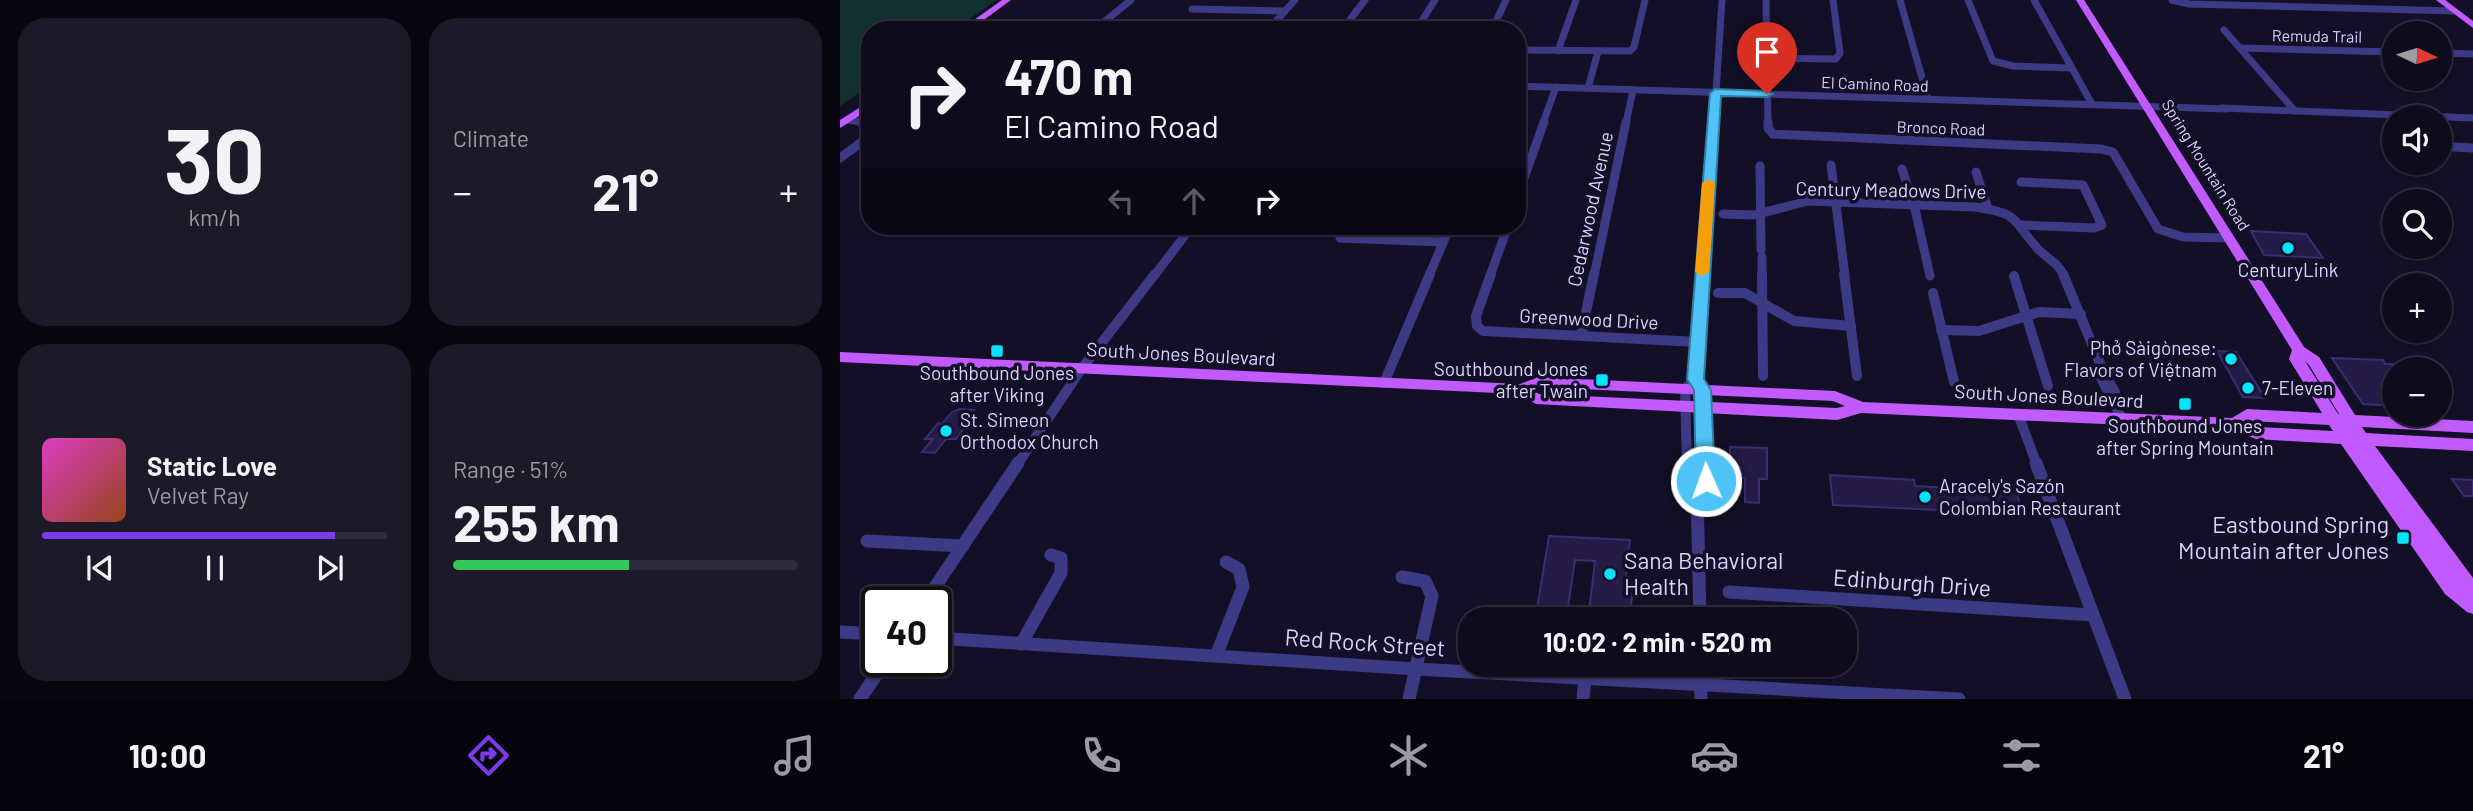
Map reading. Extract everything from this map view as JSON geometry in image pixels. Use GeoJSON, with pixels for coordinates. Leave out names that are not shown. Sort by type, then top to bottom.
{"type":"FeatureCollection","features":[{"type":"Feature","properties":{"kind":"main road"},"geometry":{"type":"LineString","coordinates":[[977,21],[1007,0]]}},
{"type":"Feature","properties":{"kind":"main road"},"geometry":{"type":"LineString","coordinates":[[990,21],[1019,0]]}},
{"type":"Feature","properties":{"kind":"main road","name":"Spring Mountain Road"},"geometry":{"type":"LineString","coordinates":[[2080,0],[2299,350],[2314,361],[2352,421],[2354,439]]}},
{"type":"Feature","properties":{"kind":"main road"},"geometry":{"type":"LineString","coordinates":[[2440,0],[2473,24]]}},
{"type":"Feature","properties":{"kind":"main road"},"geometry":{"type":"LineString","coordinates":[[842,120],[861,102]]}},
{"type":"Feature","properties":{"kind":"main road"},"geometry":{"type":"LineString","coordinates":[[842,120],[861,109]]}},
{"type":"Feature","properties":{"kind":"main road","name":"Spring Mountain Road"},"geometry":{"type":"LineString","coordinates":[[2299,350],[2296,359],[2333,420],[2354,439],[2471,589],[2473,606]]}},
{"type":"Feature","properties":{"kind":"main road","name":"South Jones Boulevard"},"geometry":{"type":"LineString","coordinates":[[840,357],[1521,389],[1538,382],[1694,386],[1835,397],[1861,407],[2235,424],[2256,433],[2473,445]]}},
{"type":"Feature","properties":{"kind":"main road","name":"South Jones Boulevard"},"geometry":{"type":"LineString","coordinates":[[1521,389],[1535,399],[1837,414],[1861,407]]}},
{"type":"Feature","properties":{"kind":"main road","name":"South Jones Boulevard"},"geometry":{"type":"LineString","coordinates":[[2235,424],[2247,415],[2473,427]]}},
{"type":"Feature","properties":{"kind":"street"},"geometry":{"type":"LineString","coordinates":[[1105,21],[1131,0]]}},
{"type":"Feature","properties":{"kind":"street"},"geometry":{"type":"LineString","coordinates":[[1276,21],[1295,0]]}},
{"type":"Feature","properties":{"kind":"street"},"geometry":{"type":"LineString","coordinates":[[1349,21],[1365,0]]}},
{"type":"Feature","properties":{"kind":"street"},"geometry":{"type":"LineString","coordinates":[[1422,21],[1435,0]]}},
{"type":"Feature","properties":{"kind":"street"},"geometry":{"type":"LineString","coordinates":[[1496,21],[1506,0]]}},
{"type":"Feature","properties":{"kind":"street"},"geometry":{"type":"LineString","coordinates":[[1558,51],[1576,0]]}},
{"type":"Feature","properties":{"kind":"street"},"geometry":{"type":"LineString","coordinates":[[1526,50],[1630,51],[1634,47],[1645,0]]}},
{"type":"Feature","properties":{"kind":"street"},"geometry":{"type":"LineString","coordinates":[[1700,607],[1696,493],[1687,481],[1685,406],[1694,386],[1722,0]]}},
{"type":"Feature","properties":{"kind":"street"},"geometry":{"type":"LineString","coordinates":[[1766,0],[1767,94]]}},
{"type":"Feature","properties":{"kind":"street"},"geometry":{"type":"LineString","coordinates":[[1767,58],[1836,59],[1840,53],[1833,0]]}},
{"type":"Feature","properties":{"kind":"street"},"geometry":{"type":"LineString","coordinates":[[1900,0],[1928,99]]}},
{"type":"Feature","properties":{"kind":"street"},"geometry":{"type":"LineString","coordinates":[[1968,0],[1993,61],[2071,68]]}},
{"type":"Feature","properties":{"kind":"street"},"geometry":{"type":"LineString","coordinates":[[2034,0],[2092,104]]}},
{"type":"Feature","properties":{"kind":"street"},"geometry":{"type":"LineString","coordinates":[[2316,0],[2324,8]]}},
{"type":"Feature","properties":{"kind":"street"},"geometry":{"type":"LineString","coordinates":[[2389,0],[2400,10]]}},
{"type":"Feature","properties":{"kind":"street"},"geometry":{"type":"LineString","coordinates":[[2174,1],[2454,11]]}},
{"type":"Feature","properties":{"kind":"street"},"geometry":{"type":"LineString","coordinates":[[1192,9],[1285,11]]}},
{"type":"Feature","properties":{"kind":"street"},"geometry":{"type":"LineString","coordinates":[[2224,30],[2295,111]]}},
{"type":"Feature","properties":{"kind":"street","name":"Remuda Trail"},"geometry":{"type":"LineString","coordinates":[[2240,48],[2382,52]]}},
{"type":"Feature","properties":{"kind":"street"},"geometry":{"type":"LineString","coordinates":[[1588,88],[1598,52]]}},
{"type":"Feature","properties":{"kind":"street"},"geometry":{"type":"LineString","coordinates":[[2452,53],[2473,54]]}},
{"type":"Feature","properties":{"kind":"street","name":"El Camino Road"},"geometry":{"type":"LineString","coordinates":[[1526,86],[2473,118]]}},
{"type":"Feature","properties":{"kind":"street"},"geometry":{"type":"LineString","coordinates":[[1526,172],[1556,87]]}},
{"type":"Feature","properties":{"kind":"street","name":"Cedarwood Avenue"},"geometry":{"type":"LineString","coordinates":[[1581,335],[1633,90]]}},
{"type":"Feature","properties":{"kind":"street","name":"Bronco Road"},"geometry":{"type":"LineString","coordinates":[[1767,94],[1768,128],[1773,134],[2108,150],[2120,161],[2158,229],[2178,235],[2229,238]]}},
{"type":"Feature","properties":{"kind":"street"},"geometry":{"type":"LineString","coordinates":[[842,120],[861,121]]}},
{"type":"Feature","properties":{"kind":"street"},"geometry":{"type":"LineString","coordinates":[[840,158],[861,143]]}},
{"type":"Feature","properties":{"kind":"street"},"geometry":{"type":"LineString","coordinates":[[2453,147],[2473,148]]}},
{"type":"Feature","properties":{"kind":"street"},"geometry":{"type":"LineString","coordinates":[[1830,165],[1857,376]]}},
{"type":"Feature","properties":{"kind":"street"},"geometry":{"type":"LineString","coordinates":[[1760,166],[1756,214],[1761,254],[1763,376]]}},
{"type":"Feature","properties":{"kind":"street"},"geometry":{"type":"LineString","coordinates":[[1902,169],[1930,276]]}},
{"type":"Feature","properties":{"kind":"street"},"geometry":{"type":"LineString","coordinates":[[1976,172],[1988,209]]}},
{"type":"Feature","properties":{"kind":"street"},"geometry":{"type":"LineString","coordinates":[[2021,182],[2083,185],[2102,225],[2094,228],[2021,225]]}},
{"type":"Feature","properties":{"kind":"street","name":"Century Meadows Drive"},"geometry":{"type":"LineString","coordinates":[[1706,213],[1739,216],[1756,214],[1787,204],[1836,202],[1988,209],[2011,216],[2038,249],[2060,265],[2104,373],[2101,378],[2106,393],[2113,397],[2122,419]]}},
{"type":"Feature","properties":{"kind":"street"},"geometry":{"type":"LineString","coordinates":[[936,586],[1082,368],[1185,235]]}},
{"type":"Feature","properties":{"kind":"street"},"geometry":{"type":"LineString","coordinates":[[1384,383],[1446,235]]}},
{"type":"Feature","properties":{"kind":"street","name":"Greenwood Drive"},"geometry":{"type":"LineString","coordinates":[[1504,235],[1476,316],[1475,323],[1479,329],[1487,333],[1698,342]]}},
{"type":"Feature","properties":{"kind":"street"},"geometry":{"type":"LineString","coordinates":[[1340,238],[1443,242]]}},
{"type":"Feature","properties":{"kind":"street"},"geometry":{"type":"LineString","coordinates":[[2014,276],[2048,386]]}},
{"type":"Feature","properties":{"kind":"street"},"geometry":{"type":"LineString","coordinates":[[1701,292],[1749,295],[1762,300],[1794,321],[1851,326]]}},
{"type":"Feature","properties":{"kind":"street"},"geometry":{"type":"LineString","coordinates":[[1933,293],[1954,382]]}},
{"type":"Feature","properties":{"kind":"street"},"geometry":{"type":"LineString","coordinates":[[1941,330],[1979,331],[2039,312],[2081,313]]}},
{"type":"Feature","properties":{"kind":"street"},"geometry":{"type":"LineString","coordinates":[[1694,386],[1703,407],[1706,481],[1696,493]]}},
{"type":"Feature","properties":{"kind":"street"},"geometry":{"type":"LineString","coordinates":[[2018,414],[2125,699]]}},
{"type":"Feature","properties":{"kind":"street"},"geometry":{"type":"LineString","coordinates":[[867,541],[963,545]]}},
{"type":"Feature","properties":{"kind":"street"},"geometry":{"type":"LineString","coordinates":[[1021,643],[1061,573],[1061,558],[1051,555]]}},
{"type":"Feature","properties":{"kind":"street"},"geometry":{"type":"LineString","coordinates":[[1216,656],[1243,587],[1239,569],[1226,562]]}},
{"type":"Feature","properties":{"kind":"street"},"geometry":{"type":"LineString","coordinates":[[1402,577],[1425,580],[1432,596],[1409,699]]}},
{"type":"Feature","properties":{"kind":"street","name":"Edinburgh Drive"},"geometry":{"type":"LineString","coordinates":[[1728,592],[2093,615]]}},
{"type":"Feature","properties":{"kind":"street"},"geometry":{"type":"LineString","coordinates":[[840,632],[861,633]]}},
{"type":"Feature","properties":{"kind":"street","name":"Red Rock Street"},"geometry":{"type":"LineString","coordinates":[[952,639],[1585,678],[1701,692],[1959,699]]}},
{"type":"Feature","properties":{"kind":"street"},"geometry":{"type":"LineString","coordinates":[[860,699],[875,677]]}},
{"type":"Feature","properties":{"kind":"street"},"geometry":{"type":"LineString","coordinates":[[1583,699],[1585,678]]}},
{"type":"Feature","properties":{"kind":"green space"},"geometry":{"type":"Polygon","coordinates":[[[840,0],[997,0],[966,21],[861,21],[861,92],[840,106],[840,0]]]}},
{"type":"Feature","properties":{"kind":"building","name":"CenturyLink"},"geometry":{"type":"Polygon","coordinates":[[[2251,231],[2306,234],[2323,258],[2264,255],[2251,231]]]}},
{"type":"Feature","properties":{"kind":"building"},"geometry":{"type":"Polygon","coordinates":[[[2217,351],[2236,352],[2265,398],[2243,397],[2217,351]]]}},
{"type":"Feature","properties":{"kind":"building"},"geometry":{"type":"Polygon","coordinates":[[[2332,358],[2382,360],[2382,405],[2363,404],[2332,358]]]}},
{"type":"Feature","properties":{"kind":"building","name":"St. Simeon Orthodox Church"},"geometry":{"type":"Polygon","coordinates":[[[960,409],[974,410],[956,439],[946,439],[935,453],[922,452],[933,439],[925,439],[938,423],[942,424],[952,412],[960,409]]]}},
{"type":"Feature","properties":{"kind":"building"},"geometry":{"type":"Polygon","coordinates":[[[1730,447],[1767,448],[1767,479],[1759,479],[1759,503],[1745,502],[1745,478],[1730,477],[1730,447]]]}},
{"type":"Feature","properties":{"kind":"building","name":"Aracely's Sazón Colombian Restaurant"},"geometry":{"type":"Polygon","coordinates":[[[1830,475],[1914,480],[1915,486],[1952,488],[1951,485],[1966,486],[1965,482],[2014,485],[2023,514],[1833,505],[1830,475]]]}},
{"type":"Feature","properties":{"kind":"building"},"geometry":{"type":"Polygon","coordinates":[[[2452,479],[2473,480],[2473,496],[2464,496],[2452,479]]]}},
{"type":"Feature","properties":{"kind":"building","name":"Sana Behavioral Health"},"geometry":{"type":"Polygon","coordinates":[[[1549,536],[1630,540],[1625,586],[1628,586],[1627,593],[1632,594],[1631,607],[1590,607],[1595,561],[1575,560],[1568,607],[1537,607],[1549,536]]]}},
{"type":"Feature","properties":{"kind":"slow traffic"},"geometry":{"type":"LineString","coordinates":[[1702,272],[1709,183]]}},
{"type":"Feature","properties":{"kind":"place","name":"CenturyLink"},"geometry":{"type":"Point","coordinates":[2288,248]}},
{"type":"Feature","properties":{"kind":"place","name":"Southbound Jones after Viking"},"geometry":{"type":"Point","coordinates":[997,351]}},
{"type":"Feature","properties":{"kind":"place","name":"Phở Sàigònese: Flavors of Việtnam"},"geometry":{"type":"Point","coordinates":[2231,359]}},
{"type":"Feature","properties":{"kind":"place","name":"Southbound Jones after Twain"},"geometry":{"type":"Point","coordinates":[1602,380]}},
{"type":"Feature","properties":{"kind":"place","name":"7-Eleven"},"geometry":{"type":"Point","coordinates":[2248,388]}},
{"type":"Feature","properties":{"kind":"place","name":"Southbound Jones after Spring Mountain"},"geometry":{"type":"Point","coordinates":[2185,404]}},
{"type":"Feature","properties":{"kind":"place","name":"St. Simeon Orthodox Church"},"geometry":{"type":"Point","coordinates":[946,431]}},
{"type":"Feature","properties":{"kind":"place","name":"Aracely's Sazón Colombian Restaurant"},"geometry":{"type":"Point","coordinates":[1925,497]}},
{"type":"Feature","properties":{"kind":"place","name":"Eastbound Spring Mountain after Jones"},"geometry":{"type":"Point","coordinates":[2403,538]}},
{"type":"Feature","properties":{"kind":"place","name":"Sana Behavioral Health"},"geometry":{"type":"Point","coordinates":[1610,574]}},
{"type":"Feature","properties":{"kind":"route"},"geometry":{"type":"LineString","coordinates":[[1706,481],[1702,390],[1696,379],[1715,93],[1767,94]]}}]}
